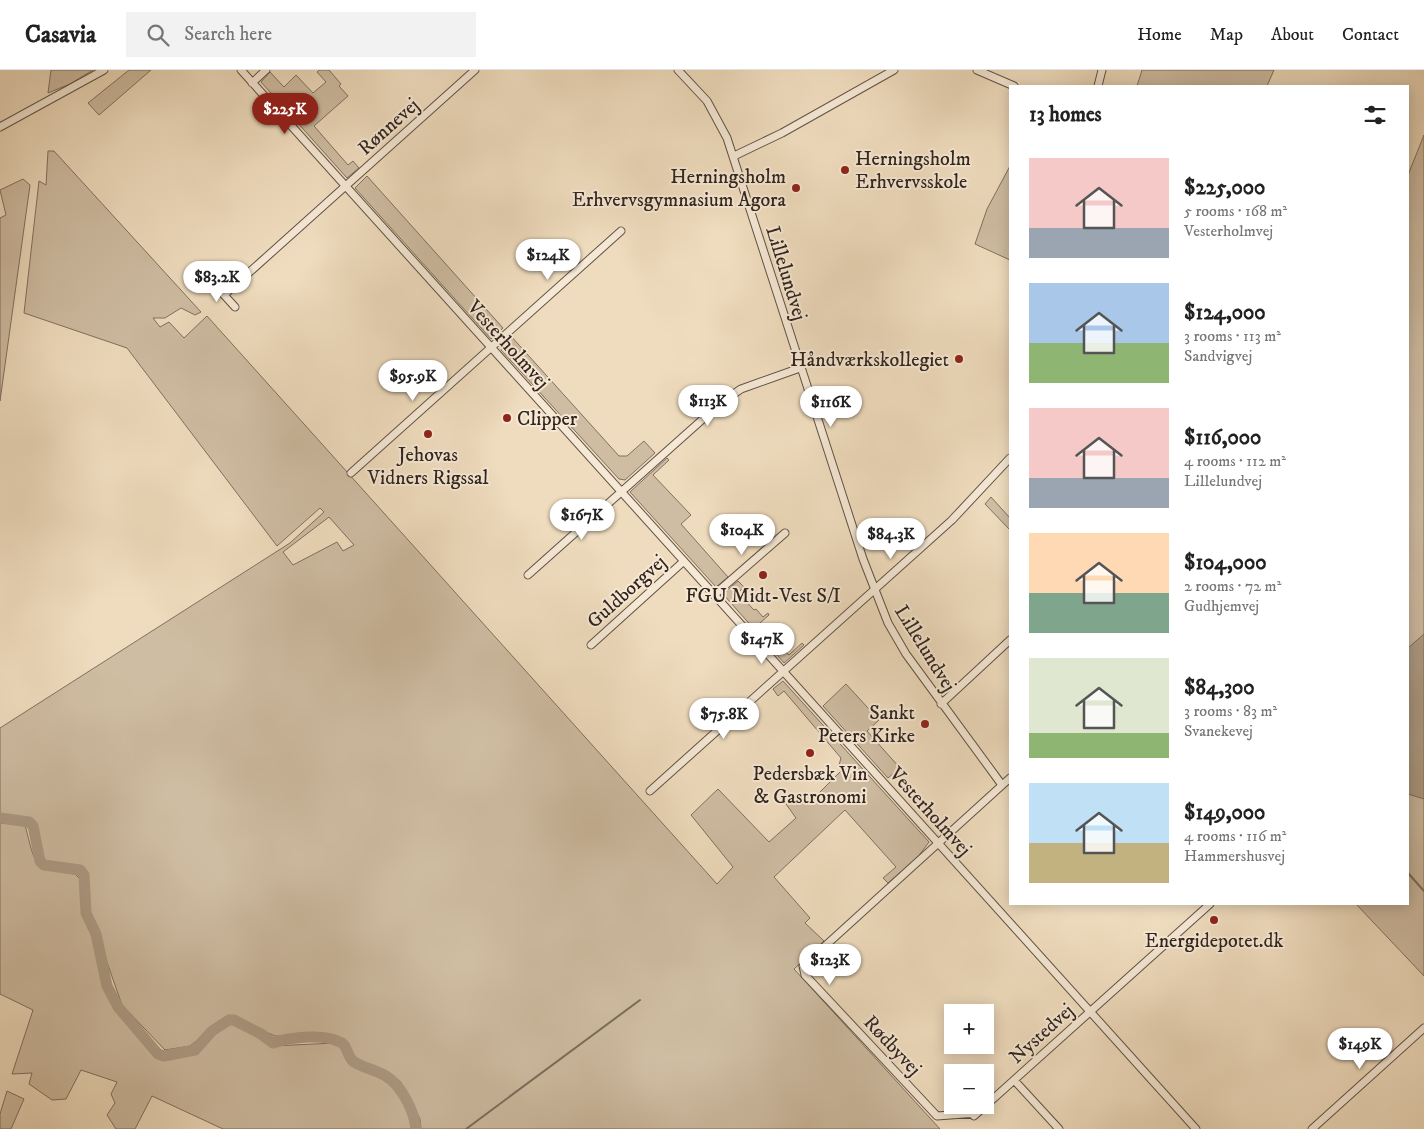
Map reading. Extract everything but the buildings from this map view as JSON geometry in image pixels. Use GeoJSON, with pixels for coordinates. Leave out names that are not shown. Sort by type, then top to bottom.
{"type":"FeatureCollection","features":[{"type":"Feature","properties":{"kind":"street"},"geometry":{"type":"LineString","coordinates":[[0,127],[104,70]]}},
{"type":"Feature","properties":{"kind":"street","name":"Vesterholmvej"},"geometry":{"type":"LineString","coordinates":[[241,70],[1196,1129]]}},
{"type":"Feature","properties":{"kind":"street"},"geometry":{"type":"LineString","coordinates":[[252,83],[266,70]]}},
{"type":"Feature","properties":{"kind":"street","name":"Rønnevej"},"geometry":{"type":"LineString","coordinates":[[224,295],[475,70]]}},
{"type":"Feature","properties":{"kind":"street","name":"Lillelundvej"},"geometry":{"type":"LineString","coordinates":[[678,70],[707,101],[723,127],[734,156],[800,368],[874,590],[888,623],[906,654],[941,704],[1002,785]]}},
{"type":"Feature","properties":{"kind":"street"},"geometry":{"type":"LineString","coordinates":[[734,156],[782,133],[894,70]]}},
{"type":"Feature","properties":{"kind":"street"},"geometry":{"type":"LineString","coordinates":[[977,70],[1012,85]]}},
{"type":"Feature","properties":{"kind":"street"},"geometry":{"type":"LineString","coordinates":[[1098,85],[1102,70]]}},
{"type":"Feature","properties":{"kind":"street"},"geometry":{"type":"LineString","coordinates":[[350,473],[621,230]]}},
{"type":"Feature","properties":{"kind":"street"},"geometry":{"type":"LineString","coordinates":[[215,285],[235,307]]}},
{"type":"Feature","properties":{"kind":"street"},"geometry":{"type":"LineString","coordinates":[[528,575],[722,402],[741,389],[800,368]]}},
{"type":"Feature","properties":{"kind":"street"},"geometry":{"type":"LineString","coordinates":[[650,791],[952,520],[1009,459]]}},
{"type":"Feature","properties":{"kind":"street"},"geometry":{"type":"LineString","coordinates":[[714,595],[785,532]]}},
{"type":"Feature","properties":{"kind":"street","name":"Guldborgvej"},"geometry":{"type":"LineString","coordinates":[[591,645],[684,561]]}},
{"type":"Feature","properties":{"kind":"street"},"geometry":{"type":"LineString","coordinates":[[941,704],[1009,641]]}},
{"type":"Feature","properties":{"kind":"street"},"geometry":{"type":"LineString","coordinates":[[938,843],[1009,779]]}},
{"type":"Feature","properties":{"kind":"street","name":"Rødbyvej"},"geometry":{"type":"LineString","coordinates":[[938,843],[803,966],[805,975],[937,1116],[975,1115]]}},
{"type":"Feature","properties":{"kind":"street","name":"Nystedvej"},"geometry":{"type":"LineString","coordinates":[[975,1115],[1209,905]]}},
{"type":"Feature","properties":{"kind":"street"},"geometry":{"type":"LineString","coordinates":[[1312,1129],[1424,1028]]}},
{"type":"Feature","properties":{"kind":"street","name":"Nystedvej"},"geometry":{"type":"LineString","coordinates":[[1014,1080],[1059,1129]]}},
{"type":"Feature","properties":{"kind":"shaded area"},"geometry":{"type":"Polygon","coordinates":[[[51,70],[93,70],[70,84],[48,93],[51,70]]]}},
{"type":"Feature","properties":{"kind":"shaded area"},"geometry":{"type":"Polygon","coordinates":[[[129,70],[151,70],[99,115],[88,103],[129,70]]]}},
{"type":"Feature","properties":{"kind":"shaded area"},"geometry":{"type":"Polygon","coordinates":[[[319,70],[329,70],[348,96],[314,126],[348,165],[353,161],[359,168],[347,178],[261,82],[270,72],[284,87],[296,75],[313,93],[326,82],[317,72],[319,70]]]}},
{"type":"Feature","properties":{"kind":"shaded area"},"geometry":{"type":"Polygon","coordinates":[[[1142,70],[1274,70],[1267,85],[1137,85],[1142,70]]]}},
{"type":"Feature","properties":{"kind":"shaded area"},"geometry":{"type":"Polygon","coordinates":[[[1424,135],[1424,976],[1357,905],[1409,905],[1409,172],[1424,135]]]}},
{"type":"Feature","properties":{"kind":"shaded area"},"geometry":{"type":"Polygon","coordinates":[[[48,151],[54,151],[201,312],[195,315],[181,308],[165,318],[153,318],[160,327],[169,322],[184,338],[207,316],[717,884],[733,867],[691,815],[718,789],[769,842],[796,818],[786,804],[797,794],[807,805],[841,771],[839,765],[841,758],[784,691],[778,696],[773,689],[783,681],[929,842],[917,858],[888,883],[883,878],[896,867],[845,810],[774,877],[810,918],[805,923],[824,941],[794,969],[940,1129],[421,1129],[420,1119],[400,1081],[355,1057],[346,1040],[275,1036],[228,1015],[190,1046],[165,1050],[122,1005],[89,911],[86,873],[80,868],[46,863],[42,860],[35,825],[30,819],[0,817],[0,728],[290,543],[324,512],[320,508],[277,546],[127,348],[24,313],[39,181],[46,185],[48,151]],[[329,517],[283,552],[293,565],[337,542],[343,551],[354,545],[329,517]]]}},
{"type":"Feature","properties":{"kind":"shaded area"},"geometry":{"type":"Polygon","coordinates":[[[1009,168],[1009,260],[975,244],[987,209],[1009,168]]]}},
{"type":"Feature","properties":{"kind":"shaded area"},"geometry":{"type":"Polygon","coordinates":[[[367,176],[503,328],[491,339],[355,188],[367,176]]]}},
{"type":"Feature","properties":{"kind":"shaded area"},"geometry":{"type":"Polygon","coordinates":[[[23,179],[30,185],[0,401],[0,218],[6,215],[0,190],[23,179]]]}},
{"type":"Feature","properties":{"kind":"shaded area"},"geometry":{"type":"Polygon","coordinates":[[[510,335],[619,456],[627,456],[644,441],[655,453],[625,480],[619,479],[501,350],[504,341],[510,335]]]}},
{"type":"Feature","properties":{"kind":"shaded area"},"geometry":{"type":"Polygon","coordinates":[[[667,458],[669,460],[653,475],[691,515],[681,524],[728,577],[716,587],[630,492],[667,458]]]}},
{"type":"Feature","properties":{"kind":"shaded area"},"geometry":{"type":"Polygon","coordinates":[[[991,497],[1009,517],[1009,529],[985,504],[991,497]]]}},
{"type":"Feature","properties":{"kind":"shaded area"},"geometry":{"type":"Polygon","coordinates":[[[738,581],[744,587],[738,593],[763,617],[768,613],[769,615],[760,623],[771,638],[789,655],[802,643],[804,645],[784,663],[723,594],[738,581]]]}},
{"type":"Feature","properties":{"kind":"shaded area"},"geometry":{"type":"Polygon","coordinates":[[[1424,634],[1424,799],[1409,794],[1409,647],[1424,634]]]}},
{"type":"Feature","properties":{"kind":"shaded area"},"geometry":{"type":"Polygon","coordinates":[[[846,684],[879,720],[867,731],[900,768],[888,778],[823,706],[846,684]]]}},
{"type":"Feature","properties":{"kind":"shaded area"},"geometry":{"type":"Polygon","coordinates":[[[0,823],[25,825],[31,849],[38,863],[50,870],[75,874],[80,879],[83,913],[94,935],[104,985],[117,1010],[153,1055],[165,1059],[193,1055],[213,1034],[230,1023],[259,1035],[272,1046],[335,1043],[342,1048],[349,1063],[382,1079],[399,1094],[410,1115],[413,1129],[223,1129],[152,1096],[135,1129],[116,1129],[107,1115],[115,1103],[111,1094],[117,1082],[81,1070],[66,1099],[52,1100],[29,1084],[32,1073],[12,1074],[33,1010],[0,994],[0,823]]]}},
{"type":"Feature","properties":{"kind":"shaded area"},"geometry":{"type":"Polygon","coordinates":[[[7,1091],[24,1099],[11,1129],[0,1129],[0,1114],[7,1091]]]}},
{"type":"Feature","properties":{"kind":"waterway"},"geometry":{"type":"LineString","coordinates":[[0,818],[29,822],[33,826],[40,861],[44,865],[80,870],[84,875],[86,913],[96,934],[107,986],[118,1007],[158,1054],[164,1056],[195,1050],[212,1031],[229,1020],[234,1020],[261,1034],[273,1043],[308,1037],[335,1040],[344,1045],[354,1062],[392,1080],[402,1092],[410,1107],[416,1129]]}},
{"type":"Feature","properties":{"kind":"waterway"},"geometry":{"type":"LineString","coordinates":[[1409,874],[1424,891]]}},
{"type":"Feature","properties":{"kind":"waterway"},"geometry":{"type":"LineString","coordinates":[[466,1129],[640,1000]]}},
{"type":"Feature","properties":{"kind":"place","name":"Herningsholm Erhvervsskole"},"geometry":{"type":"Point","coordinates":[845,170]}},
{"type":"Feature","properties":{"kind":"place","name":"Herningsholm Erhvervsgymnasium Agora"},"geometry":{"type":"Point","coordinates":[796,188]}},
{"type":"Feature","properties":{"kind":"place","name":"Håndværkskollegiet"},"geometry":{"type":"Point","coordinates":[959,359]}},
{"type":"Feature","properties":{"kind":"place","name":"Clipper"},"geometry":{"type":"Point","coordinates":[507,418]}},
{"type":"Feature","properties":{"kind":"place","name":"Jehovas Vidners Rigssal"},"geometry":{"type":"Point","coordinates":[428,434]}},
{"type":"Feature","properties":{"kind":"place","name":"FGU Midt-Vest S/I"},"geometry":{"type":"Point","coordinates":[763,575]}},
{"type":"Feature","properties":{"kind":"place","name":"Sankt Peters Kirke"},"geometry":{"type":"Point","coordinates":[925,724]}},
{"type":"Feature","properties":{"kind":"place","name":"Pedersbæk Vin & Gastronomi"},"geometry":{"type":"Point","coordinates":[810,753]}},
{"type":"Feature","properties":{"kind":"place","name":"Energidepotet.dk"},"geometry":{"type":"Point","coordinates":[1214,920]}}]}
